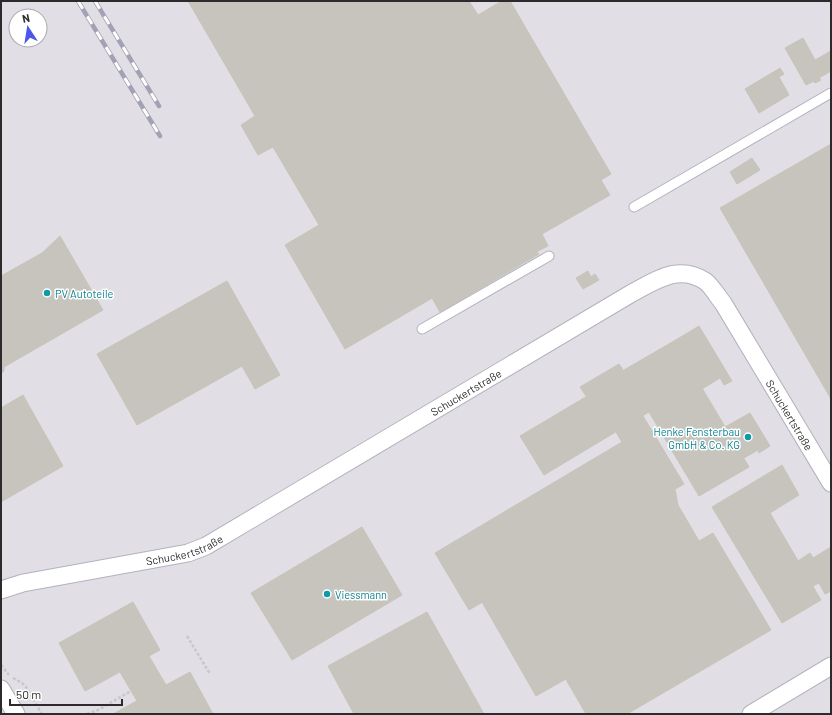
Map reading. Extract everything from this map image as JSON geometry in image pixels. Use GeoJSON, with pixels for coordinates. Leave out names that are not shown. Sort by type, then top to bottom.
{"type":"FeatureCollection","features":[{"type":"Feature","properties":{"kind":"street","name":"Schuckertstraße"},"geometry":{"type":"LineString","coordinates":[[1,590],[23,583],[188,553],[206,546],[632,293],[659,278],[680,273],[693,275],[706,282],[723,303],[831,483]]}},
{"type":"Feature","properties":{"kind":"street"},"geometry":{"type":"LineString","coordinates":[[751,714],[831,666]]}},
{"type":"Feature","properties":{"kind":"street"},"geometry":{"type":"LineString","coordinates":[[1,688],[16,714]]}},
{"type":"Feature","properties":{"kind":"lane"},"geometry":{"type":"LineString","coordinates":[[634,207],[831,93]]}},
{"type":"Feature","properties":{"kind":"lane"},"geometry":{"type":"LineString","coordinates":[[422,329],[549,256]]}},
{"type":"Feature","properties":{"kind":"path"},"geometry":{"type":"LineString","coordinates":[[187,636],[210,674]]}},
{"type":"Feature","properties":{"kind":"path"},"geometry":{"type":"LineString","coordinates":[[1,665],[10,676],[26,687],[42,714]]}},
{"type":"Feature","properties":{"kind":"path"},"geometry":{"type":"LineString","coordinates":[[87,714],[98,710],[131,691]]}},
{"type":"Feature","properties":{"kind":"path"},"geometry":{"type":"LineString","coordinates":[[94,714],[98,710]]}},
{"type":"Feature","properties":{"kind":"shaded area"},"geometry":{"type":"Polygon","coordinates":[[[1,1],[831,1],[831,714],[1,714],[1,1]]]}},
{"type":"Feature","properties":{"kind":"building"},"geometry":{"type":"Polygon","coordinates":[[[188,1],[469,1],[478,15],[502,1],[510,1],[611,174],[601,180],[610,195],[542,234],[548,246],[538,251],[530,241],[345,349],[285,245],[319,225],[273,147],[258,155],[241,125],[255,116],[188,1]]]}},
{"type":"Feature","properties":{"kind":"building"},"geometry":{"type":"Polygon","coordinates":[[[803,38],[815,60],[831,51],[831,71],[819,78],[821,80],[815,83],[814,81],[806,85],[785,48],[803,38]]]}},
{"type":"Feature","properties":{"kind":"building"},"geometry":{"type":"Polygon","coordinates":[[[780,68],[784,74],[779,77],[789,95],[759,113],[745,89],[780,68]]]}},
{"type":"Feature","properties":{"kind":"building"},"geometry":{"type":"Polygon","coordinates":[[[831,144],[831,399],[720,208],[831,144]]]}},
{"type":"Feature","properties":{"kind":"building"},"geometry":{"type":"Polygon","coordinates":[[[752,158],[760,170],[737,184],[730,172],[752,158]]]}},
{"type":"Feature","properties":{"kind":"building","name":"PV Autoteile"},"geometry":{"type":"Polygon","coordinates":[[[60,236],[103,310],[4,367],[4,371],[1,373],[1,276],[42,253],[60,236]]]}},
{"type":"Feature","properties":{"kind":"building"},"geometry":{"type":"Polygon","coordinates":[[[530,241],[539,254],[440,312],[432,298],[530,241]]]}},
{"type":"Feature","properties":{"kind":"building"},"geometry":{"type":"Polygon","coordinates":[[[588,271],[591,277],[595,274],[599,280],[583,289],[576,278],[588,271]]]}},
{"type":"Feature","properties":{"kind":"building"},"geometry":{"type":"Polygon","coordinates":[[[227,281],[280,375],[255,389],[242,366],[137,425],[97,354],[227,281]]]}},
{"type":"Feature","properties":{"kind":"building"},"geometry":{"type":"Polygon","coordinates":[[[699,326],[732,381],[724,385],[720,378],[702,389],[674,341],[699,326]]]}},
{"type":"Feature","properties":{"kind":"building"},"geometry":{"type":"Polygon","coordinates":[[[674,341],[749,467],[699,496],[624,370],[674,341]]]}},
{"type":"Feature","properties":{"kind":"building"},"geometry":{"type":"Polygon","coordinates":[[[619,364],[625,373],[586,396],[580,387],[619,364]]]}},
{"type":"Feature","properties":{"kind":"building"},"geometry":{"type":"Polygon","coordinates":[[[625,373],[649,412],[639,418],[616,379],[625,373]]]}},
{"type":"Feature","properties":{"kind":"building"},"geometry":{"type":"Polygon","coordinates":[[[616,379],[639,418],[544,475],[520,436],[616,379]]]}},
{"type":"Feature","properties":{"kind":"building"},"geometry":{"type":"Polygon","coordinates":[[[23,395],[63,466],[1,502],[1,408],[23,395]]]}},
{"type":"Feature","properties":{"kind":"building","name":"Henke Fensterbau GmbH & Co. KG"},"geometry":{"type":"Polygon","coordinates":[[[750,413],[770,446],[759,453],[758,450],[744,458],[725,427],[750,413]]]}},
{"type":"Feature","properties":{"kind":"building"},"geometry":{"type":"Polygon","coordinates":[[[643,416],[684,484],[656,500],[616,432],[643,416]]]}},
{"type":"Feature","properties":{"kind":"building"},"geometry":{"type":"Polygon","coordinates":[[[622,442],[656,500],[469,610],[435,553],[622,442]]]}},
{"type":"Feature","properties":{"kind":"building"},"geometry":{"type":"Polygon","coordinates":[[[782,465],[799,495],[770,513],[821,600],[782,623],[712,507],[782,465]]]}},
{"type":"Feature","properties":{"kind":"building"},"geometry":{"type":"Polygon","coordinates":[[[675,489],[678,505],[699,541],[713,533],[771,630],[627,714],[586,714],[511,585],[675,489]]]}},
{"type":"Feature","properties":{"kind":"building","name":"Viessmann"},"geometry":{"type":"Polygon","coordinates":[[[362,527],[402,595],[292,660],[251,593],[362,527]]]}},
{"type":"Feature","properties":{"kind":"building"},"geometry":{"type":"Polygon","coordinates":[[[831,547],[831,591],[825,594],[819,583],[813,586],[798,561],[810,553],[813,558],[831,547]]]}},
{"type":"Feature","properties":{"kind":"building"},"geometry":{"type":"Polygon","coordinates":[[[511,585],[566,679],[536,696],[482,602],[511,585]]]}},
{"type":"Feature","properties":{"kind":"building"},"geometry":{"type":"Polygon","coordinates":[[[133,602],[160,650],[85,691],[59,643],[133,602]]]}},
{"type":"Feature","properties":{"kind":"building"},"geometry":{"type":"Polygon","coordinates":[[[427,612],[484,714],[354,714],[328,666],[427,612]]]}},
{"type":"Feature","properties":{"kind":"building"},"geometry":{"type":"Polygon","coordinates":[[[149,656],[166,685],[137,701],[120,672],[149,656]]]}},
{"type":"Feature","properties":{"kind":"building"},"geometry":{"type":"Polygon","coordinates":[[[190,672],[213,714],[113,714],[166,685],[190,672]]]}},
{"type":"Feature","properties":{"kind":"railway"},"geometry":{"type":"LineString","coordinates":[[78,1],[160,136]]}},
{"type":"Feature","properties":{"kind":"railway"},"geometry":{"type":"LineString","coordinates":[[95,1],[159,106]]}},
{"type":"Feature","properties":{"kind":"place","name":"PV Autoteile"},"geometry":{"type":"Point","coordinates":[47,293]}},
{"type":"Feature","properties":{"kind":"place","name":"Henke Fensterbau GmbH & Co. KG"},"geometry":{"type":"Point","coordinates":[748,437]}},
{"type":"Feature","properties":{"kind":"place","name":"Viessmann"},"geometry":{"type":"Point","coordinates":[327,594]}}]}
